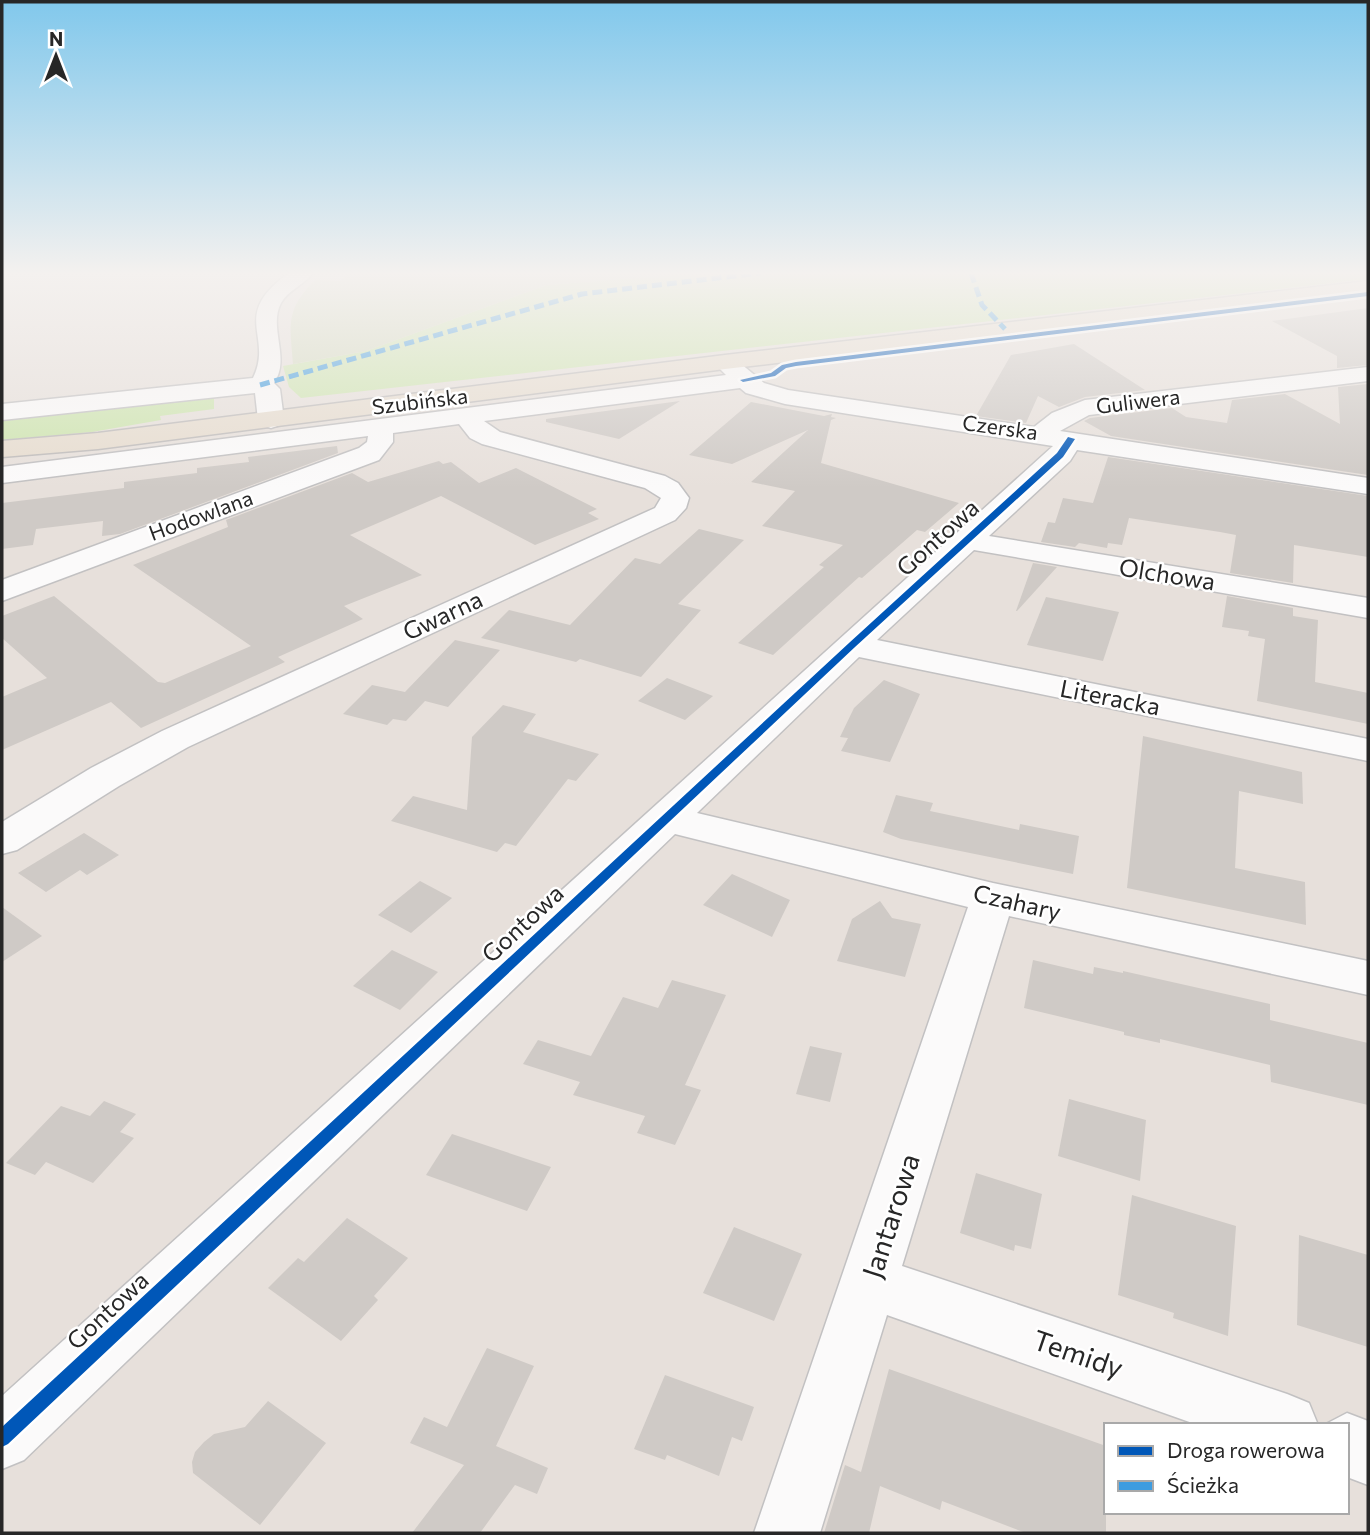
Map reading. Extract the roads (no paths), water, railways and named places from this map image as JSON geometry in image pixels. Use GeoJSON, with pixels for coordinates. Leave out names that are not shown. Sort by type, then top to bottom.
{"type":"FeatureCollection","features":[{"type":"Feature","properties":{"kind":"main road","name":"Szubińska"},"geometry":{"type":"LineString","coordinates":[[2,456],[98,441],[271,420],[734,371],[933,345]]}},
{"type":"Feature","properties":{"kind":"main road","name":"Szubińska"},"geometry":{"type":"LineString","coordinates":[[2,449],[98,441]]}},
{"type":"Feature","properties":{"kind":"street"},"geometry":{"type":"LineString","coordinates":[[260,385],[268,376],[268,345]]}},
{"type":"Feature","properties":{"kind":"street","name":"Szubińska"},"geometry":{"type":"LineString","coordinates":[[2,475],[378,427],[734,371]]}},
{"type":"Feature","properties":{"kind":"street","name":"Czerska"},"geometry":{"type":"LineString","coordinates":[[734,371],[755,388],[785,397],[1368,486]]}},
{"type":"Feature","properties":{"kind":"street","name":"Guliwera"},"geometry":{"type":"LineString","coordinates":[[1056,437],[1051,423],[1085,408],[1368,374]]}},
{"type":"Feature","properties":{"kind":"street"},"geometry":{"type":"LineString","coordinates":[[2,412],[260,385],[268,389],[271,420]]}},
{"type":"Feature","properties":{"kind":"street","name":"Gwarna"},"geometry":{"type":"LineString","coordinates":[[2,839],[105,777],[175,739],[653,520],[672,508],[675,498],[668,489],[654,482],[491,438],[479,432],[465,414]]}},
{"type":"Feature","properties":{"kind":"street","name":"Hodowlana"},"geometry":{"type":"LineString","coordinates":[[2,591],[369,454],[380,445],[382,436],[378,427]]}},
{"type":"Feature","properties":{"kind":"street","name":"Gontowa"},"geometry":{"type":"LineString","coordinates":[[2,1438],[852,645],[1060,455],[1056,437]]}},
{"type":"Feature","properties":{"kind":"street","name":"Olchowa"},"geometry":{"type":"LineString","coordinates":[[967,539],[989,545],[1368,608]]}},
{"type":"Feature","properties":{"kind":"street","name":"Literacka"},"geometry":{"type":"LineString","coordinates":[[852,645],[1368,750]]}},
{"type":"Feature","properties":{"kind":"street","name":"Czahary"},"geometry":{"type":"LineString","coordinates":[[668,819],[993,898],[1368,978]]}},
{"type":"Feature","properties":{"kind":"street","name":"Jantarowa"},"geometry":{"type":"LineString","coordinates":[[787,1533],[993,898]]}},
{"type":"Feature","properties":{"kind":"street","name":"Temidy"},"geometry":{"type":"LineString","coordinates":[[869,1282],[1281,1423]]}},
{"type":"Feature","properties":{"kind":"street"},"geometry":{"type":"LineString","coordinates":[[1349,1447],[1368,1453]]}}]}
